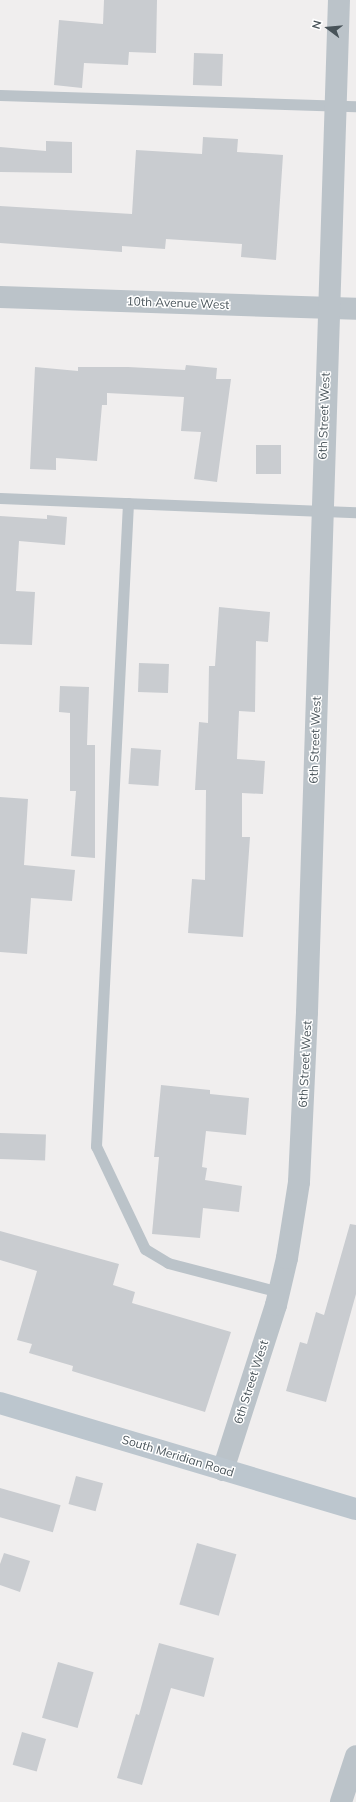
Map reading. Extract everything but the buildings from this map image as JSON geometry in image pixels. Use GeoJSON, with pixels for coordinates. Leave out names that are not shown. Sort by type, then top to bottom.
{"type":"FeatureCollection","features":[{"type":"Feature","properties":{"kind":"street","name":"6th Street West"},"geometry":{"type":"LineString","coordinates":[[223,1470],[279,1292],[287,1258],[299,1182],[307,1012],[327,308],[345,105],[339,0]]}},
{"type":"Feature","properties":{"kind":"street","name":"10th Avenue West"},"geometry":{"type":"LineString","coordinates":[[0,297],[356,309]]}},
{"type":"Feature","properties":{"kind":"street","name":"South Meridian Road"},"geometry":{"type":"LineString","coordinates":[[0,1403],[356,1509]]}},
{"type":"Feature","properties":{"kind":"street"},"geometry":{"type":"LineString","coordinates":[[341,1802],[356,1756]]}},
{"type":"Feature","properties":{"kind":"lane"},"geometry":{"type":"LineString","coordinates":[[0,95],[345,105]]}},
{"type":"Feature","properties":{"kind":"lane"},"geometry":{"type":"LineString","coordinates":[[0,498],[356,512]]}},
{"type":"Feature","properties":{"kind":"lane"},"geometry":{"type":"LineString","coordinates":[[128,503],[96,1146],[145,1249],[168,1262],[279,1292]]}}]}
